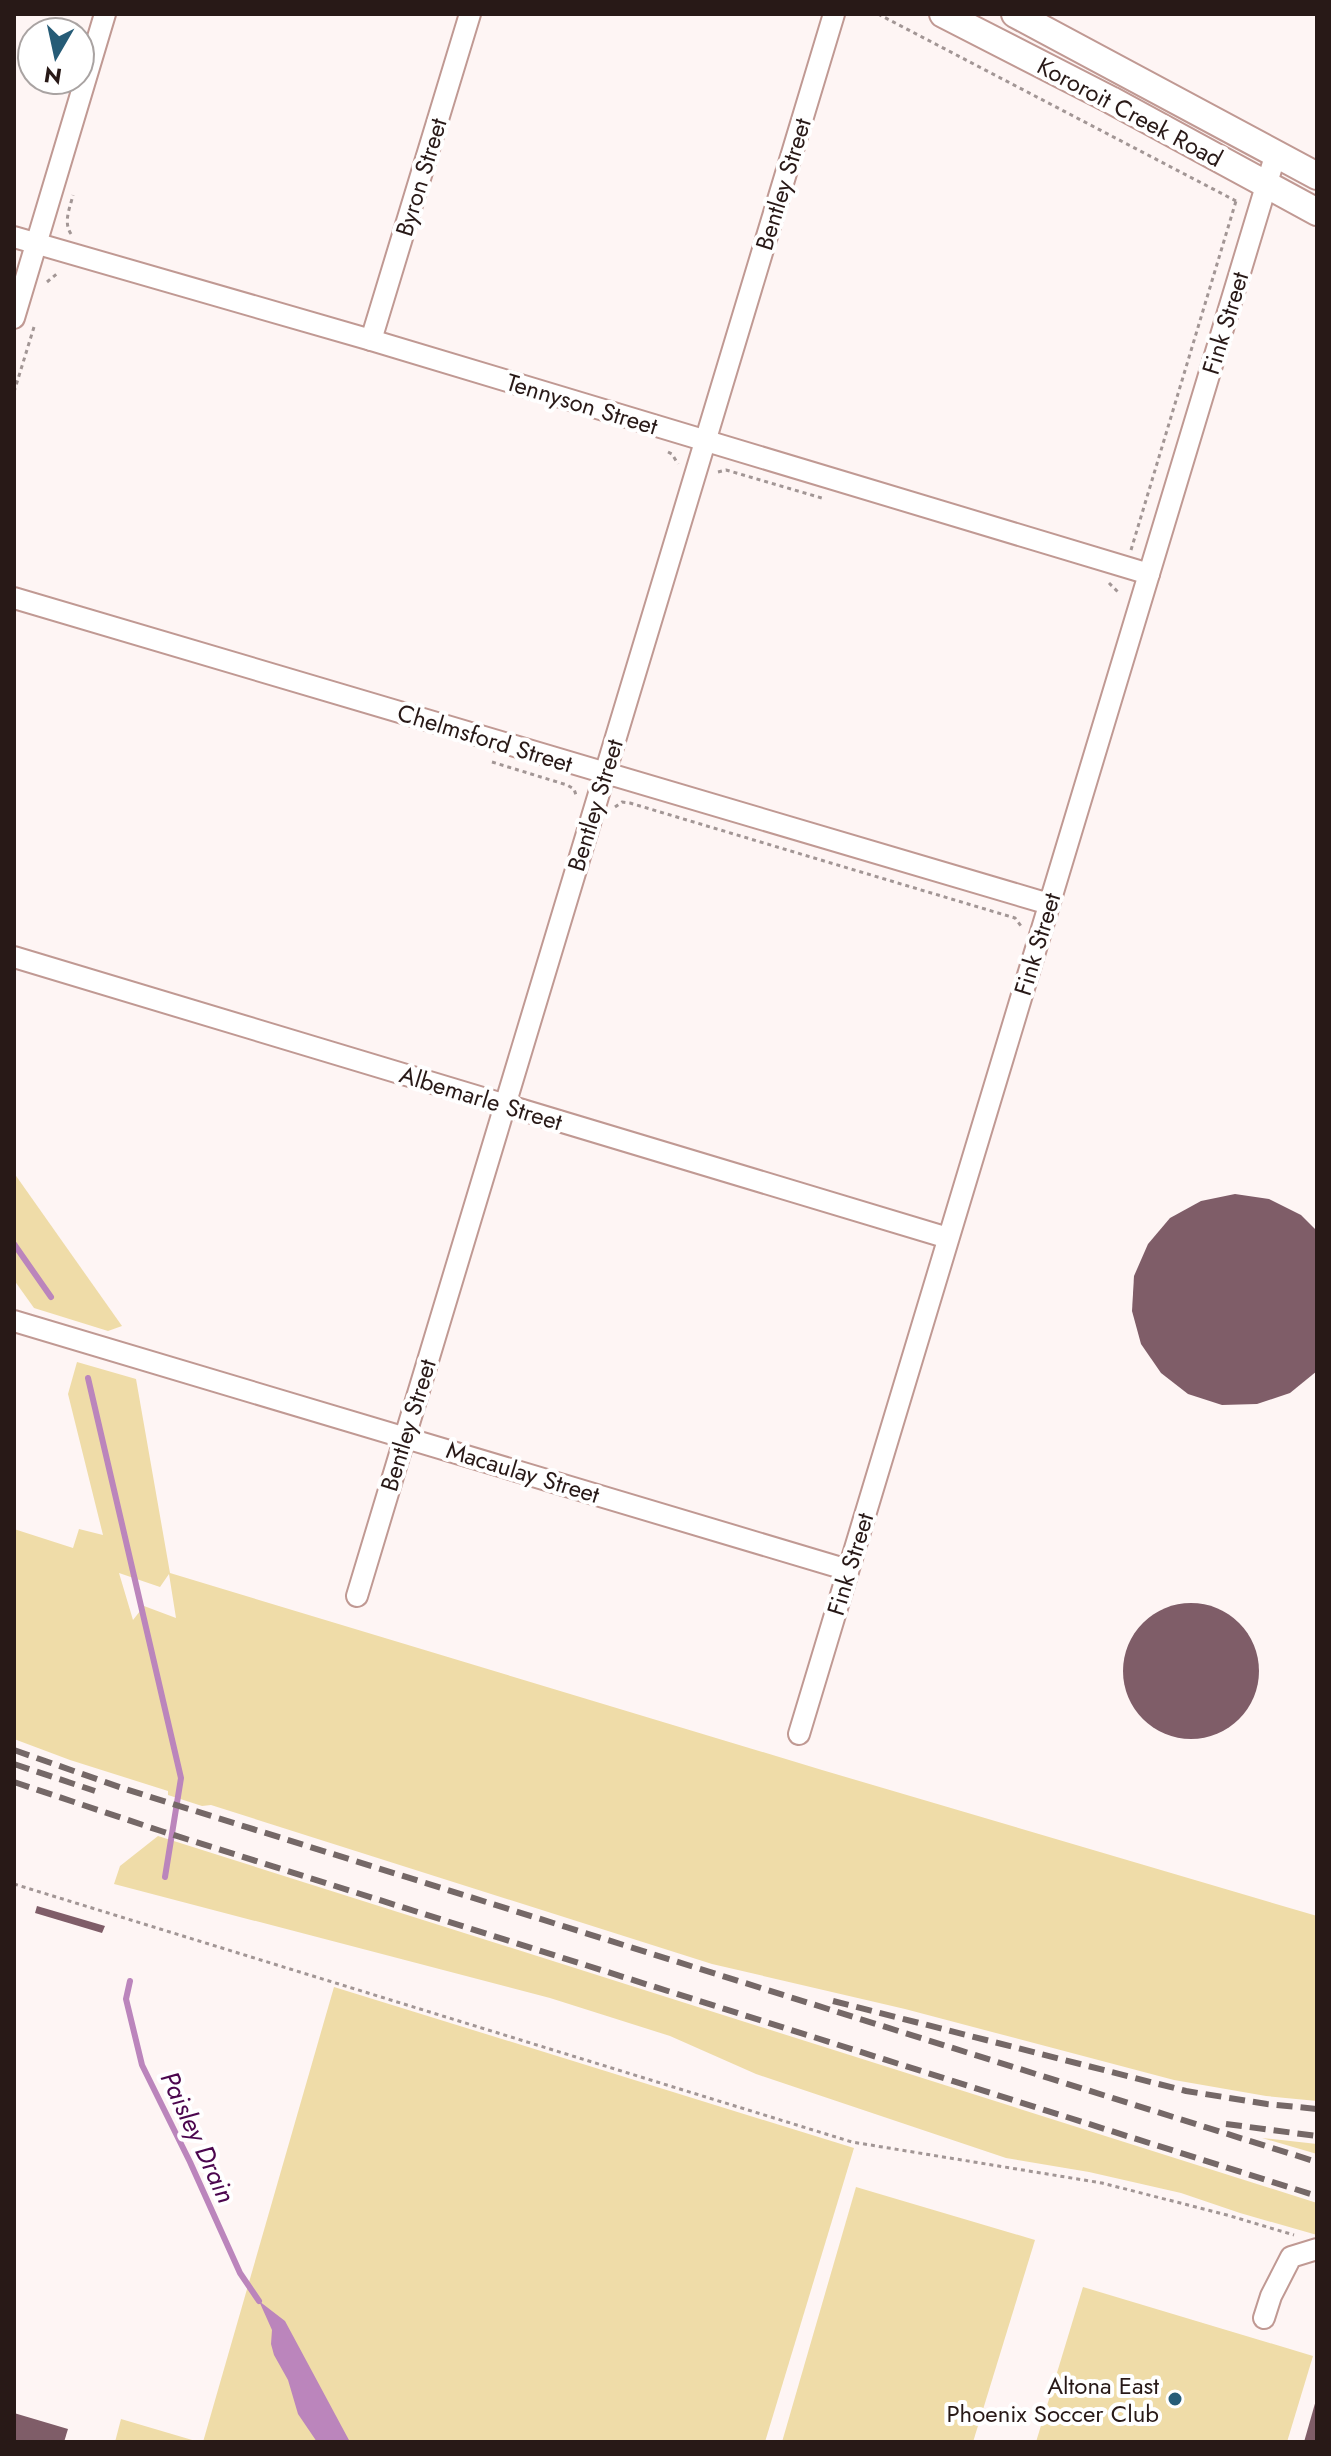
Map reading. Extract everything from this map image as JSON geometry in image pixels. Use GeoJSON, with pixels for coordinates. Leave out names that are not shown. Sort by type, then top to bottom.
{"type":"FeatureCollection","features":[{"type":"Feature","properties":{"kind":"main road","name":"Kororoit Creek Road"},"geometry":{"type":"LineString","coordinates":[[943,14],[1111,100],[1317,212]]}},
{"type":"Feature","properties":{"kind":"main road","name":"Kororoit Creek Road"},"geometry":{"type":"LineString","coordinates":[[1015,14],[1317,176]]}},
{"type":"Feature","properties":{"kind":"street"},"geometry":{"type":"LineString","coordinates":[[14,318],[105,14]]}},
{"type":"Feature","properties":{"kind":"street","name":"Byron Street"},"geometry":{"type":"LineString","coordinates":[[371,340],[470,14]]}},
{"type":"Feature","properties":{"kind":"street","name":"Bentley Street"},"geometry":{"type":"LineString","coordinates":[[357,1596],[834,14]]}},
{"type":"Feature","properties":{"kind":"street","name":"Fink Street"},"geometry":{"type":"LineString","coordinates":[[799,1734],[948,1238],[1041,902],[1149,574],[1276,153]]}},
{"type":"Feature","properties":{"kind":"street","name":"Tennyson Street"},"geometry":{"type":"LineString","coordinates":[[14,237],[371,340],[1149,574]]}},
{"type":"Feature","properties":{"kind":"street","name":"Chelmsford Street"},"geometry":{"type":"LineString","coordinates":[[14,598],[1041,902]]}},
{"type":"Feature","properties":{"kind":"street","name":"Albemarle Street"},"geometry":{"type":"LineString","coordinates":[[14,957],[948,1238]]}},
{"type":"Feature","properties":{"kind":"street","name":"Macaulay Street"},"geometry":{"type":"LineString","coordinates":[[14,1321],[848,1570]]}},
{"type":"Feature","properties":{"kind":"street"},"geometry":{"type":"LineString","coordinates":[[1264,2318],[1271,2296],[1291,2257],[1317,2249]]}},
{"type":"Feature","properties":{"kind":"path"},"geometry":{"type":"LineString","coordinates":[[878,14],[1236,201],[1119,593]]}},
{"type":"Feature","properties":{"kind":"path"},"geometry":{"type":"LineString","coordinates":[[74,193],[67,228],[78,239]]}},
{"type":"Feature","properties":{"kind":"path"},"geometry":{"type":"LineString","coordinates":[[46,286],[56,273],[68,271]]}},
{"type":"Feature","properties":{"kind":"path"},"geometry":{"type":"LineString","coordinates":[[14,392],[37,317]]}},
{"type":"Feature","properties":{"kind":"path"},"geometry":{"type":"LineString","coordinates":[[666,451],[676,459],[678,473]]}},
{"type":"Feature","properties":{"kind":"path"},"geometry":{"type":"LineString","coordinates":[[714,474],[726,470],[824,499]]}},
{"type":"Feature","properties":{"kind":"path"},"geometry":{"type":"LineString","coordinates":[[1110,584],[1119,593],[1122,602]]}},
{"type":"Feature","properties":{"kind":"path"},"geometry":{"type":"LineString","coordinates":[[481,758],[567,785],[574,789],[578,798]]}},
{"type":"Feature","properties":{"kind":"path"},"geometry":{"type":"LineString","coordinates":[[610,815],[622,802],[630,803],[1015,918],[1023,930],[1041,902]]}},
{"type":"Feature","properties":{"kind":"path"},"geometry":{"type":"LineString","coordinates":[[14,1884],[852,2142],[1102,2183],[1294,2235]]}},
{"type":"Feature","properties":{"kind":"shaded area"},"geometry":{"type":"Polygon","coordinates":[[[14,1173],[122,1326],[108,1331],[34,1308],[14,1280],[14,1173]]]}},
{"type":"Feature","properties":{"kind":"shaded area"},"geometry":{"type":"Polygon","coordinates":[[[77,1362],[136,1379],[170,1573],[1317,1916],[1317,2101],[1266,2096],[1174,2080],[905,2009],[712,1964],[211,1805],[202,1806],[168,1795],[168,1791],[14,1739],[14,1529],[73,1548],[79,1529],[103,1535],[68,1394],[77,1362]],[[119,1573],[133,1620],[144,1606],[176,1618],[169,1574],[160,1587],[119,1573]]]}},
{"type":"Feature","properties":{"kind":"shaded area"},"geometry":{"type":"Polygon","coordinates":[[[158,1836],[1317,2203],[1317,2235],[1181,2193],[1089,2172],[1006,2158],[756,2074],[670,2036],[550,1998],[114,1884],[120,1866],[158,1836]]]}},
{"type":"Feature","properties":{"kind":"shaded area"},"geometry":{"type":"Polygon","coordinates":[[[334,1987],[854,2148],[765,2442],[203,2442],[334,1987]]]}},
{"type":"Feature","properties":{"kind":"shaded area"},"geometry":{"type":"Polygon","coordinates":[[[1262,2138],[1317,2144],[1317,2154],[1262,2138]]]}},
{"type":"Feature","properties":{"kind":"shaded area"},"geometry":{"type":"Polygon","coordinates":[[[856,2187],[1035,2240],[973,2442],[782,2442],[856,2187]]]}},
{"type":"Feature","properties":{"kind":"shaded area","name":"Altona East Phoenix Soccer Club"},"geometry":{"type":"Polygon","coordinates":[[[1083,2287],[1313,2356],[1287,2442],[1036,2442],[1083,2287]]]}},
{"type":"Feature","properties":{"kind":"shaded area"},"geometry":{"type":"Polygon","coordinates":[[[259,2301],[285,2321],[350,2442],[317,2442],[298,2414],[288,2380],[274,2355],[272,2330],[259,2301]]]}},
{"type":"Feature","properties":{"kind":"shaded area"},"geometry":{"type":"Polygon","coordinates":[[[121,2419],[199,2442],[115,2442],[121,2419]]]}},
{"type":"Feature","properties":{"kind":"building"},"geometry":{"type":"Polygon","coordinates":[[[1235,1194],[1269,1199],[1301,1215],[1317,1231],[1317,1371],[1290,1393],[1257,1404],[1222,1405],[1188,1394],[1161,1373],[1141,1344],[1132,1311],[1134,1276],[1148,1244],[1170,1218],[1201,1201],[1235,1194]]]}},
{"type":"Feature","properties":{"kind":"building"},"geometry":{"type":"Polygon","coordinates":[[[1191,1603],[1217,1608],[1239,1623],[1254,1645],[1259,1671],[1254,1697],[1239,1719],[1217,1734],[1191,1739],[1165,1734],[1143,1719],[1128,1697],[1123,1671],[1128,1645],[1143,1623],[1165,1608],[1191,1603]]]}},
{"type":"Feature","properties":{"kind":"building"},"geometry":{"type":"Polygon","coordinates":[[[37,1906],[105,1926],[102,1933],[35,1913],[37,1906]]]}},
{"type":"Feature","properties":{"kind":"building"},"geometry":{"type":"Polygon","coordinates":[[[1316,2400],[1317,2442],[1304,2442],[1316,2400]]]}},
{"type":"Feature","properties":{"kind":"building"},"geometry":{"type":"Polygon","coordinates":[[[14,2413],[68,2429],[64,2442],[14,2442],[14,2413]]]}},
{"type":"Feature","properties":{"kind":"waterway"},"geometry":{"type":"LineString","coordinates":[[14,1244],[51,1297]]}},
{"type":"Feature","properties":{"kind":"waterway"},"geometry":{"type":"LineString","coordinates":[[88,1378],[181,1778],[165,1877]]}},
{"type":"Feature","properties":{"kind":"waterway","name":"Paisley Drain"},"geometry":{"type":"LineString","coordinates":[[130,1981],[126,1999],[142,2065],[240,2273],[259,2301]]}},
{"type":"Feature","properties":{"kind":"railway"},"geometry":{"type":"LineString","coordinates":[[14,1750],[125,1789],[1317,2162]]}},
{"type":"Feature","properties":{"kind":"railway"},"geometry":{"type":"LineString","coordinates":[[14,1764],[95,1791]]}},
{"type":"Feature","properties":{"kind":"railway"},"geometry":{"type":"LineString","coordinates":[[14,1782],[1317,2196]]}},
{"type":"Feature","properties":{"kind":"railway"},"geometry":{"type":"LineString","coordinates":[[833,2001],[1186,2091],[1317,2109]]}},
{"type":"Feature","properties":{"kind":"railway"},"geometry":{"type":"LineString","coordinates":[[1226,2124],[1317,2136]]}},
{"type":"Feature","properties":{"kind":"place","name":"Altona East Phoenix Soccer Club"},"geometry":{"type":"Point","coordinates":[1175,2399]}}]}
